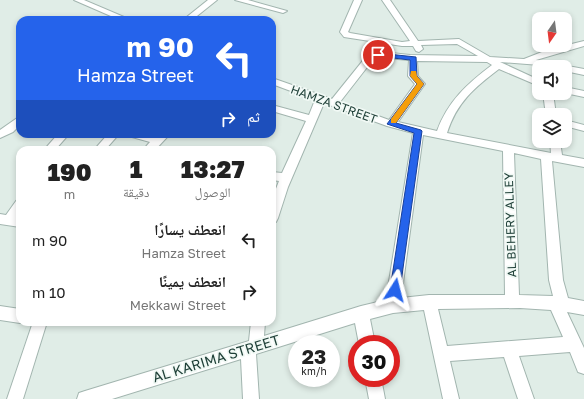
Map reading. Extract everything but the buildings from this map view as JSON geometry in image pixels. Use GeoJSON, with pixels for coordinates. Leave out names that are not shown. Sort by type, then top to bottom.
{"type":"FeatureCollection","features":[{"type":"Feature","properties":{"kind":"street"},"geometry":{"type":"LineString","coordinates":[[78,0],[114,16]]}},
{"type":"Feature","properties":{"kind":"street"},"geometry":{"type":"LineString","coordinates":[[192,16],[213,0]]}},
{"type":"Feature","properties":{"kind":"street"},"geometry":{"type":"LineString","coordinates":[[240,0],[283,11]]}},
{"type":"Feature","properties":{"kind":"street"},"geometry":{"type":"LineString","coordinates":[[358,0],[347,22],[344,32],[349,36],[394,43],[454,40],[463,43],[498,65],[532,80]]}},
{"type":"Feature","properties":{"kind":"street"},"geometry":{"type":"LineString","coordinates":[[386,0],[425,58]]}},
{"type":"Feature","properties":{"kind":"street"},"geometry":{"type":"LineString","coordinates":[[525,61],[550,52],[584,43]]}},
{"type":"Feature","properties":{"kind":"street"},"geometry":{"type":"LineString","coordinates":[[333,104],[369,56],[375,55],[413,58],[486,58],[532,62]]}},
{"type":"Feature","properties":{"kind":"street"},"geometry":{"type":"LineString","coordinates":[[391,124],[420,84],[413,76],[413,58]]}},
{"type":"Feature","properties":{"kind":"street"},"geometry":{"type":"LineString","coordinates":[[441,136],[447,116],[462,94],[498,65]]}},
{"type":"Feature","properties":{"kind":"street"},"geometry":{"type":"LineString","coordinates":[[572,69],[584,72]]}},
{"type":"Feature","properties":{"kind":"street","name":"HAMZA STREET"},"geometry":{"type":"LineString","coordinates":[[276,83],[320,100],[391,124],[441,136],[584,163]]}},
{"type":"Feature","properties":{"kind":"street"},"geometry":{"type":"LineString","coordinates":[[572,91],[584,94]]}},
{"type":"Feature","properties":{"kind":"street"},"geometry":{"type":"LineString","coordinates":[[276,207],[286,178],[320,100]]}},
{"type":"Feature","properties":{"kind":"street"},"geometry":{"type":"LineString","coordinates":[[276,109],[312,119]]}},
{"type":"Feature","properties":{"kind":"street"},"geometry":{"type":"LineString","coordinates":[[0,134],[9,130],[16,123]]}},
{"type":"Feature","properties":{"kind":"street"},"geometry":{"type":"LineString","coordinates":[[572,125],[584,128]]}},
{"type":"Feature","properties":{"kind":"street"},"geometry":{"type":"LineString","coordinates":[[393,306],[418,131]]}},
{"type":"Feature","properties":{"kind":"street"},"geometry":{"type":"LineString","coordinates":[[53,146],[60,138]]}},
{"type":"Feature","properties":{"kind":"street"},"geometry":{"type":"LineString","coordinates":[[103,146],[110,138]]}},
{"type":"Feature","properties":{"kind":"street"},"geometry":{"type":"LineString","coordinates":[[152,146],[161,138]]}},
{"type":"Feature","properties":{"kind":"street","name":"AL BEHERY ALLEY"},"geometry":{"type":"LineString","coordinates":[[508,148],[512,301]]}},
{"type":"Feature","properties":{"kind":"street"},"geometry":{"type":"LineString","coordinates":[[554,148],[552,156],[558,303],[584,366]]}},
{"type":"Feature","properties":{"kind":"street"},"geometry":{"type":"LineString","coordinates":[[276,177],[286,178]]}},
{"type":"Feature","properties":{"kind":"street"},"geometry":{"type":"LineString","coordinates":[[10,220],[16,210]]}},
{"type":"Feature","properties":{"kind":"street","name":"AL KARIMA STREET"},"geometry":{"type":"LineString","coordinates":[[85,399],[361,313],[393,306],[428,302],[512,301],[558,303],[584,308]]}},
{"type":"Feature","properties":{"kind":"street"},"geometry":{"type":"LineString","coordinates":[[428,302],[450,399]]}},
{"type":"Feature","properties":{"kind":"street"},"geometry":{"type":"LineString","coordinates":[[0,313],[16,315]]}},
{"type":"Feature","properties":{"kind":"street"},"geometry":{"type":"LineString","coordinates":[[361,313],[365,335]]}},
{"type":"Feature","properties":{"kind":"street"},"geometry":{"type":"LineString","coordinates":[[16,399],[39,326]]}},
{"type":"Feature","properties":{"kind":"street"},"geometry":{"type":"LineString","coordinates":[[251,399],[252,347],[257,326]]}},
{"type":"Feature","properties":{"kind":"street"},"geometry":{"type":"LineString","coordinates":[[440,354],[574,344]]}},
{"type":"Feature","properties":{"kind":"street"},"geometry":{"type":"LineString","coordinates":[[509,349],[526,399]]}},
{"type":"Feature","properties":{"kind":"street"},"geometry":{"type":"LineString","coordinates":[[375,387],[377,399]]}},
{"type":"Feature","properties":{"kind":"slow traffic"},"geometry":{"type":"LineString","coordinates":[[394,121],[420,86],[420,83],[414,78],[413,72]]}},
{"type":"Feature","properties":{"kind":"route"},"geometry":{"type":"LineString","coordinates":[[378,55],[413,58],[413,76],[420,83],[420,86],[391,124],[418,131],[395,290]]}}]}
